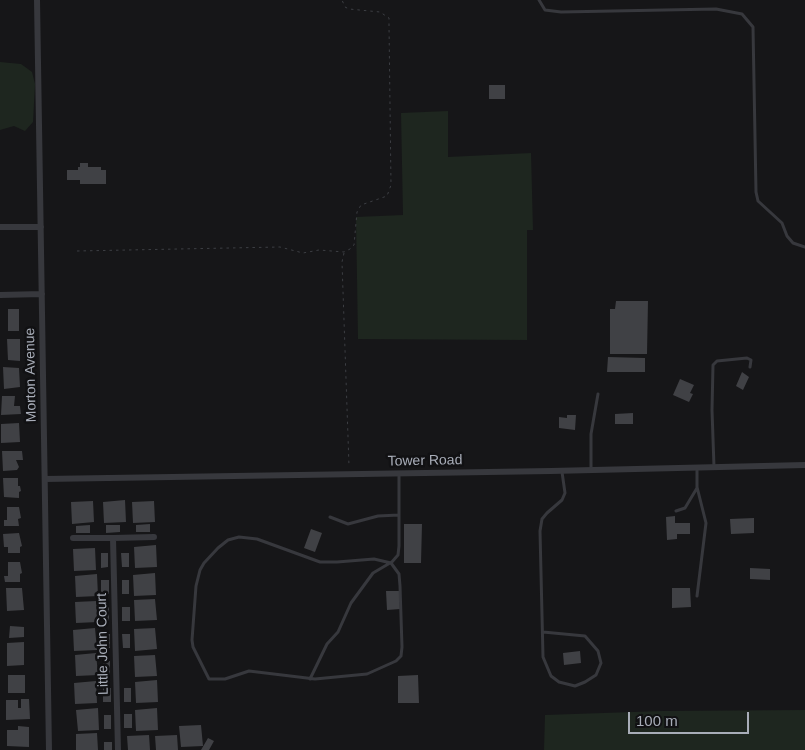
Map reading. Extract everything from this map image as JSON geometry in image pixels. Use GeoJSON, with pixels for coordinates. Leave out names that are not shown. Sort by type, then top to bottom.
{"type":"FeatureCollection","features":[{"type":"Feature","properties":{"kind":"street","name":"Morton Avenue"},"geometry":{"type":"LineString","coordinates":[[37,0],[49,750]]}},
{"type":"Feature","properties":{"kind":"street"},"geometry":{"type":"LineString","coordinates":[[0,227],[41,227]]}},
{"type":"Feature","properties":{"kind":"street"},"geometry":{"type":"LineString","coordinates":[[0,294],[42,294]]}},
{"type":"Feature","properties":{"kind":"street","name":"Tower Road"},"geometry":{"type":"LineString","coordinates":[[45,479],[591,471],[805,465]]}},
{"type":"Feature","properties":{"kind":"street"},"geometry":{"type":"LineString","coordinates":[[73,538],[154,537]]}},
{"type":"Feature","properties":{"kind":"street","name":"Little John Court"},"geometry":{"type":"LineString","coordinates":[[113,538],[118,750]]}},
{"type":"Feature","properties":{"kind":"lane"},"geometry":{"type":"LineString","coordinates":[[539,0],[545,10],[561,12],[716,9],[742,14],[753,27],[756,192],[758,201],[782,222],[787,236],[793,243],[805,247]]}},
{"type":"Feature","properties":{"kind":"lane"},"geometry":{"type":"LineString","coordinates":[[714,467],[713,365],[717,361],[747,358],[751,360],[750,367]]}},
{"type":"Feature","properties":{"kind":"lane"},"geometry":{"type":"LineString","coordinates":[[591,471],[592,421],[598,394]]}},
{"type":"Feature","properties":{"kind":"lane"},"geometry":{"type":"LineString","coordinates":[[697,468],[697,488],[706,523],[697,596]]}},
{"type":"Feature","properties":{"kind":"lane"},"geometry":{"type":"LineString","coordinates":[[543,632],[586,636],[598,651],[601,663],[596,674],[575,686],[559,682],[550,676],[543,657],[540,531],[542,519],[546,513],[562,500],[565,493],[561,471]]}},
{"type":"Feature","properties":{"kind":"lane"},"geometry":{"type":"LineString","coordinates":[[310,678],[327,644],[338,632],[351,603],[373,573],[391,562],[398,554],[399,474]]}},
{"type":"Feature","properties":{"kind":"lane"},"geometry":{"type":"LineString","coordinates":[[676,511],[685,508],[697,488]]}},
{"type":"Feature","properties":{"kind":"lane"},"geometry":{"type":"LineString","coordinates":[[330,517],[348,524],[378,516],[399,515]]}},
{"type":"Feature","properties":{"kind":"lane"},"geometry":{"type":"LineString","coordinates":[[239,537],[265,541],[320,562],[374,559],[391,562],[399,574],[400,586],[402,647],[400,656],[396,661],[366,674],[310,678],[249,671],[225,679],[209,678],[193,647],[192,640],[196,586],[200,570],[204,564],[228,540],[239,537]]}},
{"type":"Feature","properties":{"kind":"path"},"geometry":{"type":"LineString","coordinates":[[77,251],[280,247],[303,253],[319,250],[344,252],[350,249],[354,245],[357,212],[361,205],[386,196],[391,185],[389,18],[380,12],[350,9],[345,7],[342,0]]}},
{"type":"Feature","properties":{"kind":"path"},"geometry":{"type":"LineString","coordinates":[[344,252],[342,262],[349,474]]}},
{"type":"Feature","properties":{"kind":"shaded area"},"geometry":{"type":"Polygon","coordinates":[[[0,62],[21,64],[32,72],[35,84],[33,122],[25,131],[14,126],[0,130],[0,62]]]}},
{"type":"Feature","properties":{"kind":"shaded area"},"geometry":{"type":"Polygon","coordinates":[[[448,111],[448,157],[531,153],[533,230],[527,230],[527,340],[358,339],[356,217],[403,215],[401,113],[448,111]]]}},
{"type":"Feature","properties":{"kind":"shaded area"},"geometry":{"type":"Polygon","coordinates":[[[805,710],[805,750],[544,750],[545,715],[662,711],[805,710]]]}},
{"type":"Feature","properties":{"kind":"building"},"geometry":{"type":"Polygon","coordinates":[[[489,85],[505,85],[505,99],[489,99],[489,85]]]}},
{"type":"Feature","properties":{"kind":"building"},"geometry":{"type":"Polygon","coordinates":[[[80,163],[88,163],[88,167],[101,167],[101,170],[106,170],[106,184],[80,184],[80,180],[67,180],[67,170],[78,170],[80,163]]]}},
{"type":"Feature","properties":{"kind":"building"},"geometry":{"type":"Polygon","coordinates":[[[616,301],[648,301],[647,354],[610,354],[610,309],[615,309],[616,301]]]}},
{"type":"Feature","properties":{"kind":"building"},"geometry":{"type":"Polygon","coordinates":[[[8,309],[19,309],[19,331],[8,331],[8,309]]]}},
{"type":"Feature","properties":{"kind":"building"},"geometry":{"type":"Polygon","coordinates":[[[7,339],[20,339],[20,361],[8,360],[7,339]]]}},
{"type":"Feature","properties":{"kind":"building"},"geometry":{"type":"Polygon","coordinates":[[[608,357],[645,358],[645,372],[607,372],[608,357]]]}},
{"type":"Feature","properties":{"kind":"building"},"geometry":{"type":"Polygon","coordinates":[[[3,367],[19,368],[20,387],[4,389],[3,367]]]}},
{"type":"Feature","properties":{"kind":"building"},"geometry":{"type":"Polygon","coordinates":[[[742,372],[749,377],[743,390],[736,386],[742,372]]]}},
{"type":"Feature","properties":{"kind":"building"},"geometry":{"type":"Polygon","coordinates":[[[680,379],[694,385],[690,393],[693,394],[689,402],[673,395],[680,379]]]}},
{"type":"Feature","properties":{"kind":"building"},"geometry":{"type":"Polygon","coordinates":[[[2,396],[15,396],[14,406],[20,406],[21,414],[1,415],[2,396]]]}},
{"type":"Feature","properties":{"kind":"building"},"geometry":{"type":"Polygon","coordinates":[[[633,413],[633,424],[615,424],[615,414],[633,413]]]}},
{"type":"Feature","properties":{"kind":"building"},"geometry":{"type":"Polygon","coordinates":[[[567,415],[576,415],[575,430],[559,428],[559,417],[567,418],[567,415]]]}},
{"type":"Feature","properties":{"kind":"building"},"geometry":{"type":"Polygon","coordinates":[[[19,423],[20,442],[1,443],[1,424],[19,423]]]}},
{"type":"Feature","properties":{"kind":"building"},"geometry":{"type":"Polygon","coordinates":[[[2,451],[22,451],[23,460],[16,460],[19,467],[17,470],[3,471],[2,451]]]}},
{"type":"Feature","properties":{"kind":"building"},"geometry":{"type":"Polygon","coordinates":[[[3,478],[18,478],[18,486],[20,486],[21,491],[19,492],[19,498],[4,497],[3,478]]]}},
{"type":"Feature","properties":{"kind":"building"},"geometry":{"type":"Polygon","coordinates":[[[125,500],[126,522],[104,523],[103,502],[125,500]]]}},
{"type":"Feature","properties":{"kind":"building"},"geometry":{"type":"Polygon","coordinates":[[[93,501],[94,522],[72,524],[71,502],[93,501]]]}},
{"type":"Feature","properties":{"kind":"building"},"geometry":{"type":"Polygon","coordinates":[[[154,501],[155,522],[133,523],[132,502],[154,501]]]}},
{"type":"Feature","properties":{"kind":"building"},"geometry":{"type":"Polygon","coordinates":[[[7,507],[19,507],[21,518],[18,519],[19,526],[4,526],[4,520],[7,520],[7,507]]]}},
{"type":"Feature","properties":{"kind":"building"},"geometry":{"type":"Polygon","coordinates":[[[675,516],[675,523],[690,523],[690,534],[677,534],[677,539],[667,540],[666,517],[675,516]]]}},
{"type":"Feature","properties":{"kind":"building"},"geometry":{"type":"Polygon","coordinates":[[[754,518],[754,533],[731,534],[730,519],[754,518]]]}},
{"type":"Feature","properties":{"kind":"building"},"geometry":{"type":"Polygon","coordinates":[[[150,524],[150,532],[136,532],[136,525],[150,524]]]}},
{"type":"Feature","properties":{"kind":"building"},"geometry":{"type":"Polygon","coordinates":[[[404,524],[422,524],[421,563],[404,563],[404,524]]]}},
{"type":"Feature","properties":{"kind":"building"},"geometry":{"type":"Polygon","coordinates":[[[90,525],[90,533],[76,533],[76,526],[90,525]]]}},
{"type":"Feature","properties":{"kind":"building"},"geometry":{"type":"Polygon","coordinates":[[[106,525],[120,525],[120,532],[106,533],[106,525]]]}},
{"type":"Feature","properties":{"kind":"building"},"geometry":{"type":"Polygon","coordinates":[[[311,529],[322,533],[315,552],[304,548],[311,529]]]}},
{"type":"Feature","properties":{"kind":"building"},"geometry":{"type":"Polygon","coordinates":[[[19,533],[22,546],[20,547],[20,553],[8,553],[8,547],[4,547],[3,534],[19,533]]]}},
{"type":"Feature","properties":{"kind":"building"},"geometry":{"type":"Polygon","coordinates":[[[156,545],[157,567],[135,568],[134,547],[156,545]]]}},
{"type":"Feature","properties":{"kind":"building"},"geometry":{"type":"Polygon","coordinates":[[[95,548],[96,570],[74,571],[73,549],[95,548]]]}},
{"type":"Feature","properties":{"kind":"building"},"geometry":{"type":"Polygon","coordinates":[[[101,553],[108,553],[108,567],[101,568],[101,553]]]}},
{"type":"Feature","properties":{"kind":"building"},"geometry":{"type":"Polygon","coordinates":[[[121,553],[129,553],[129,567],[122,567],[121,553]]]}},
{"type":"Feature","properties":{"kind":"building"},"geometry":{"type":"Polygon","coordinates":[[[8,562],[20,562],[22,573],[20,574],[20,582],[5,582],[4,576],[8,576],[8,562]]]}},
{"type":"Feature","properties":{"kind":"building"},"geometry":{"type":"Polygon","coordinates":[[[750,568],[770,569],[770,580],[750,579],[750,568]]]}},
{"type":"Feature","properties":{"kind":"building"},"geometry":{"type":"Polygon","coordinates":[[[155,573],[156,595],[134,596],[133,575],[155,573]]]}},
{"type":"Feature","properties":{"kind":"building"},"geometry":{"type":"Polygon","coordinates":[[[97,574],[98,596],[76,597],[75,576],[97,574]]]}},
{"type":"Feature","properties":{"kind":"building"},"geometry":{"type":"Polygon","coordinates":[[[101,580],[109,580],[109,594],[101,594],[101,580]]]}},
{"type":"Feature","properties":{"kind":"building"},"geometry":{"type":"Polygon","coordinates":[[[122,580],[129,580],[129,594],[122,594],[122,580]]]}},
{"type":"Feature","properties":{"kind":"building"},"geometry":{"type":"Polygon","coordinates":[[[6,588],[22,588],[24,610],[7,611],[6,588]]]}},
{"type":"Feature","properties":{"kind":"building"},"geometry":{"type":"Polygon","coordinates":[[[672,588],[690,588],[691,607],[672,608],[672,588]]]}},
{"type":"Feature","properties":{"kind":"building"},"geometry":{"type":"Polygon","coordinates":[[[386,591],[399,591],[400,609],[387,610],[386,591]]]}},
{"type":"Feature","properties":{"kind":"building"},"geometry":{"type":"Polygon","coordinates":[[[155,599],[157,620],[135,621],[134,600],[155,599]]]}},
{"type":"Feature","properties":{"kind":"building"},"geometry":{"type":"Polygon","coordinates":[[[96,601],[98,622],[76,623],[75,602],[96,601]]]}},
{"type":"Feature","properties":{"kind":"building"},"geometry":{"type":"Polygon","coordinates":[[[102,607],[109,607],[109,621],[102,621],[102,607]]]}},
{"type":"Feature","properties":{"kind":"building"},"geometry":{"type":"Polygon","coordinates":[[[122,607],[130,607],[130,621],[122,621],[122,607]]]}},
{"type":"Feature","properties":{"kind":"building"},"geometry":{"type":"Polygon","coordinates":[[[10,626],[24,627],[24,637],[9,638],[10,626]]]}},
{"type":"Feature","properties":{"kind":"building"},"geometry":{"type":"Polygon","coordinates":[[[95,628],[97,650],[74,651],[73,630],[95,628]]]}},
{"type":"Feature","properties":{"kind":"building"},"geometry":{"type":"Polygon","coordinates":[[[155,628],[157,649],[135,651],[134,629],[155,628]]]}},
{"type":"Feature","properties":{"kind":"building"},"geometry":{"type":"Polygon","coordinates":[[[102,634],[110,634],[110,648],[102,648],[102,634]]]}},
{"type":"Feature","properties":{"kind":"building"},"geometry":{"type":"Polygon","coordinates":[[[122,634],[130,634],[130,648],[123,648],[122,634]]]}},
{"type":"Feature","properties":{"kind":"building"},"geometry":{"type":"Polygon","coordinates":[[[24,642],[24,665],[7,666],[7,643],[24,642]]]}},
{"type":"Feature","properties":{"kind":"building"},"geometry":{"type":"Polygon","coordinates":[[[580,651],[581,663],[564,665],[563,653],[580,651]]]}},
{"type":"Feature","properties":{"kind":"building"},"geometry":{"type":"Polygon","coordinates":[[[96,653],[98,675],[76,676],[75,655],[96,653]]]}},
{"type":"Feature","properties":{"kind":"building"},"geometry":{"type":"Polygon","coordinates":[[[155,655],[157,676],[135,677],[134,656],[155,655]]]}},
{"type":"Feature","properties":{"kind":"building"},"geometry":{"type":"Polygon","coordinates":[[[103,661],[110,661],[110,675],[103,675],[103,661]]]}},
{"type":"Feature","properties":{"kind":"building"},"geometry":{"type":"Polygon","coordinates":[[[8,675],[25,675],[25,693],[8,693],[8,675]]]}},
{"type":"Feature","properties":{"kind":"building"},"geometry":{"type":"Polygon","coordinates":[[[418,675],[419,703],[398,703],[398,676],[418,675]]]}},
{"type":"Feature","properties":{"kind":"building"},"geometry":{"type":"Polygon","coordinates":[[[157,680],[158,702],[136,703],[135,682],[157,680]]]}},
{"type":"Feature","properties":{"kind":"building"},"geometry":{"type":"Polygon","coordinates":[[[96,681],[97,703],[75,704],[74,683],[96,681]]]}},
{"type":"Feature","properties":{"kind":"building"},"geometry":{"type":"Polygon","coordinates":[[[103,688],[111,688],[111,702],[103,702],[103,688]]]}},
{"type":"Feature","properties":{"kind":"building"},"geometry":{"type":"Polygon","coordinates":[[[124,688],[131,688],[131,702],[124,702],[124,688]]]}},
{"type":"Feature","properties":{"kind":"building"},"geometry":{"type":"Polygon","coordinates":[[[21,699],[29,699],[30,719],[6,720],[6,700],[18,700],[18,708],[21,708],[21,699]]]}},
{"type":"Feature","properties":{"kind":"building"},"geometry":{"type":"Polygon","coordinates":[[[98,708],[99,730],[78,731],[76,710],[98,708]]]}},
{"type":"Feature","properties":{"kind":"building"},"geometry":{"type":"Polygon","coordinates":[[[157,708],[158,730],[136,731],[135,710],[157,708]]]}},
{"type":"Feature","properties":{"kind":"building"},"geometry":{"type":"Polygon","coordinates":[[[124,714],[132,714],[132,728],[124,728],[124,714]]]}},
{"type":"Feature","properties":{"kind":"building"},"geometry":{"type":"Polygon","coordinates":[[[104,715],[111,715],[111,729],[104,729],[104,715]]]}},
{"type":"Feature","properties":{"kind":"building"},"geometry":{"type":"Polygon","coordinates":[[[201,725],[203,746],[181,747],[179,726],[201,725]]]}},
{"type":"Feature","properties":{"kind":"building"},"geometry":{"type":"Polygon","coordinates":[[[18,726],[29,727],[29,747],[7,746],[7,730],[18,730],[18,726]]]}},
{"type":"Feature","properties":{"kind":"building"},"geometry":{"type":"Polygon","coordinates":[[[97,733],[98,750],[76,750],[76,734],[97,733]]]}},
{"type":"Feature","properties":{"kind":"building"},"geometry":{"type":"Polygon","coordinates":[[[149,735],[150,750],[128,750],[127,736],[149,735]]]}},
{"type":"Feature","properties":{"kind":"building"},"geometry":{"type":"Polygon","coordinates":[[[177,735],[178,750],[156,750],[155,736],[177,735]]]}},
{"type":"Feature","properties":{"kind":"building"},"geometry":{"type":"Polygon","coordinates":[[[208,738],[214,741],[209,750],[201,750],[208,738]]]}},
{"type":"Feature","properties":{"kind":"building"},"geometry":{"type":"Polygon","coordinates":[[[104,742],[112,742],[112,750],[104,750],[104,742]]]}}]}
